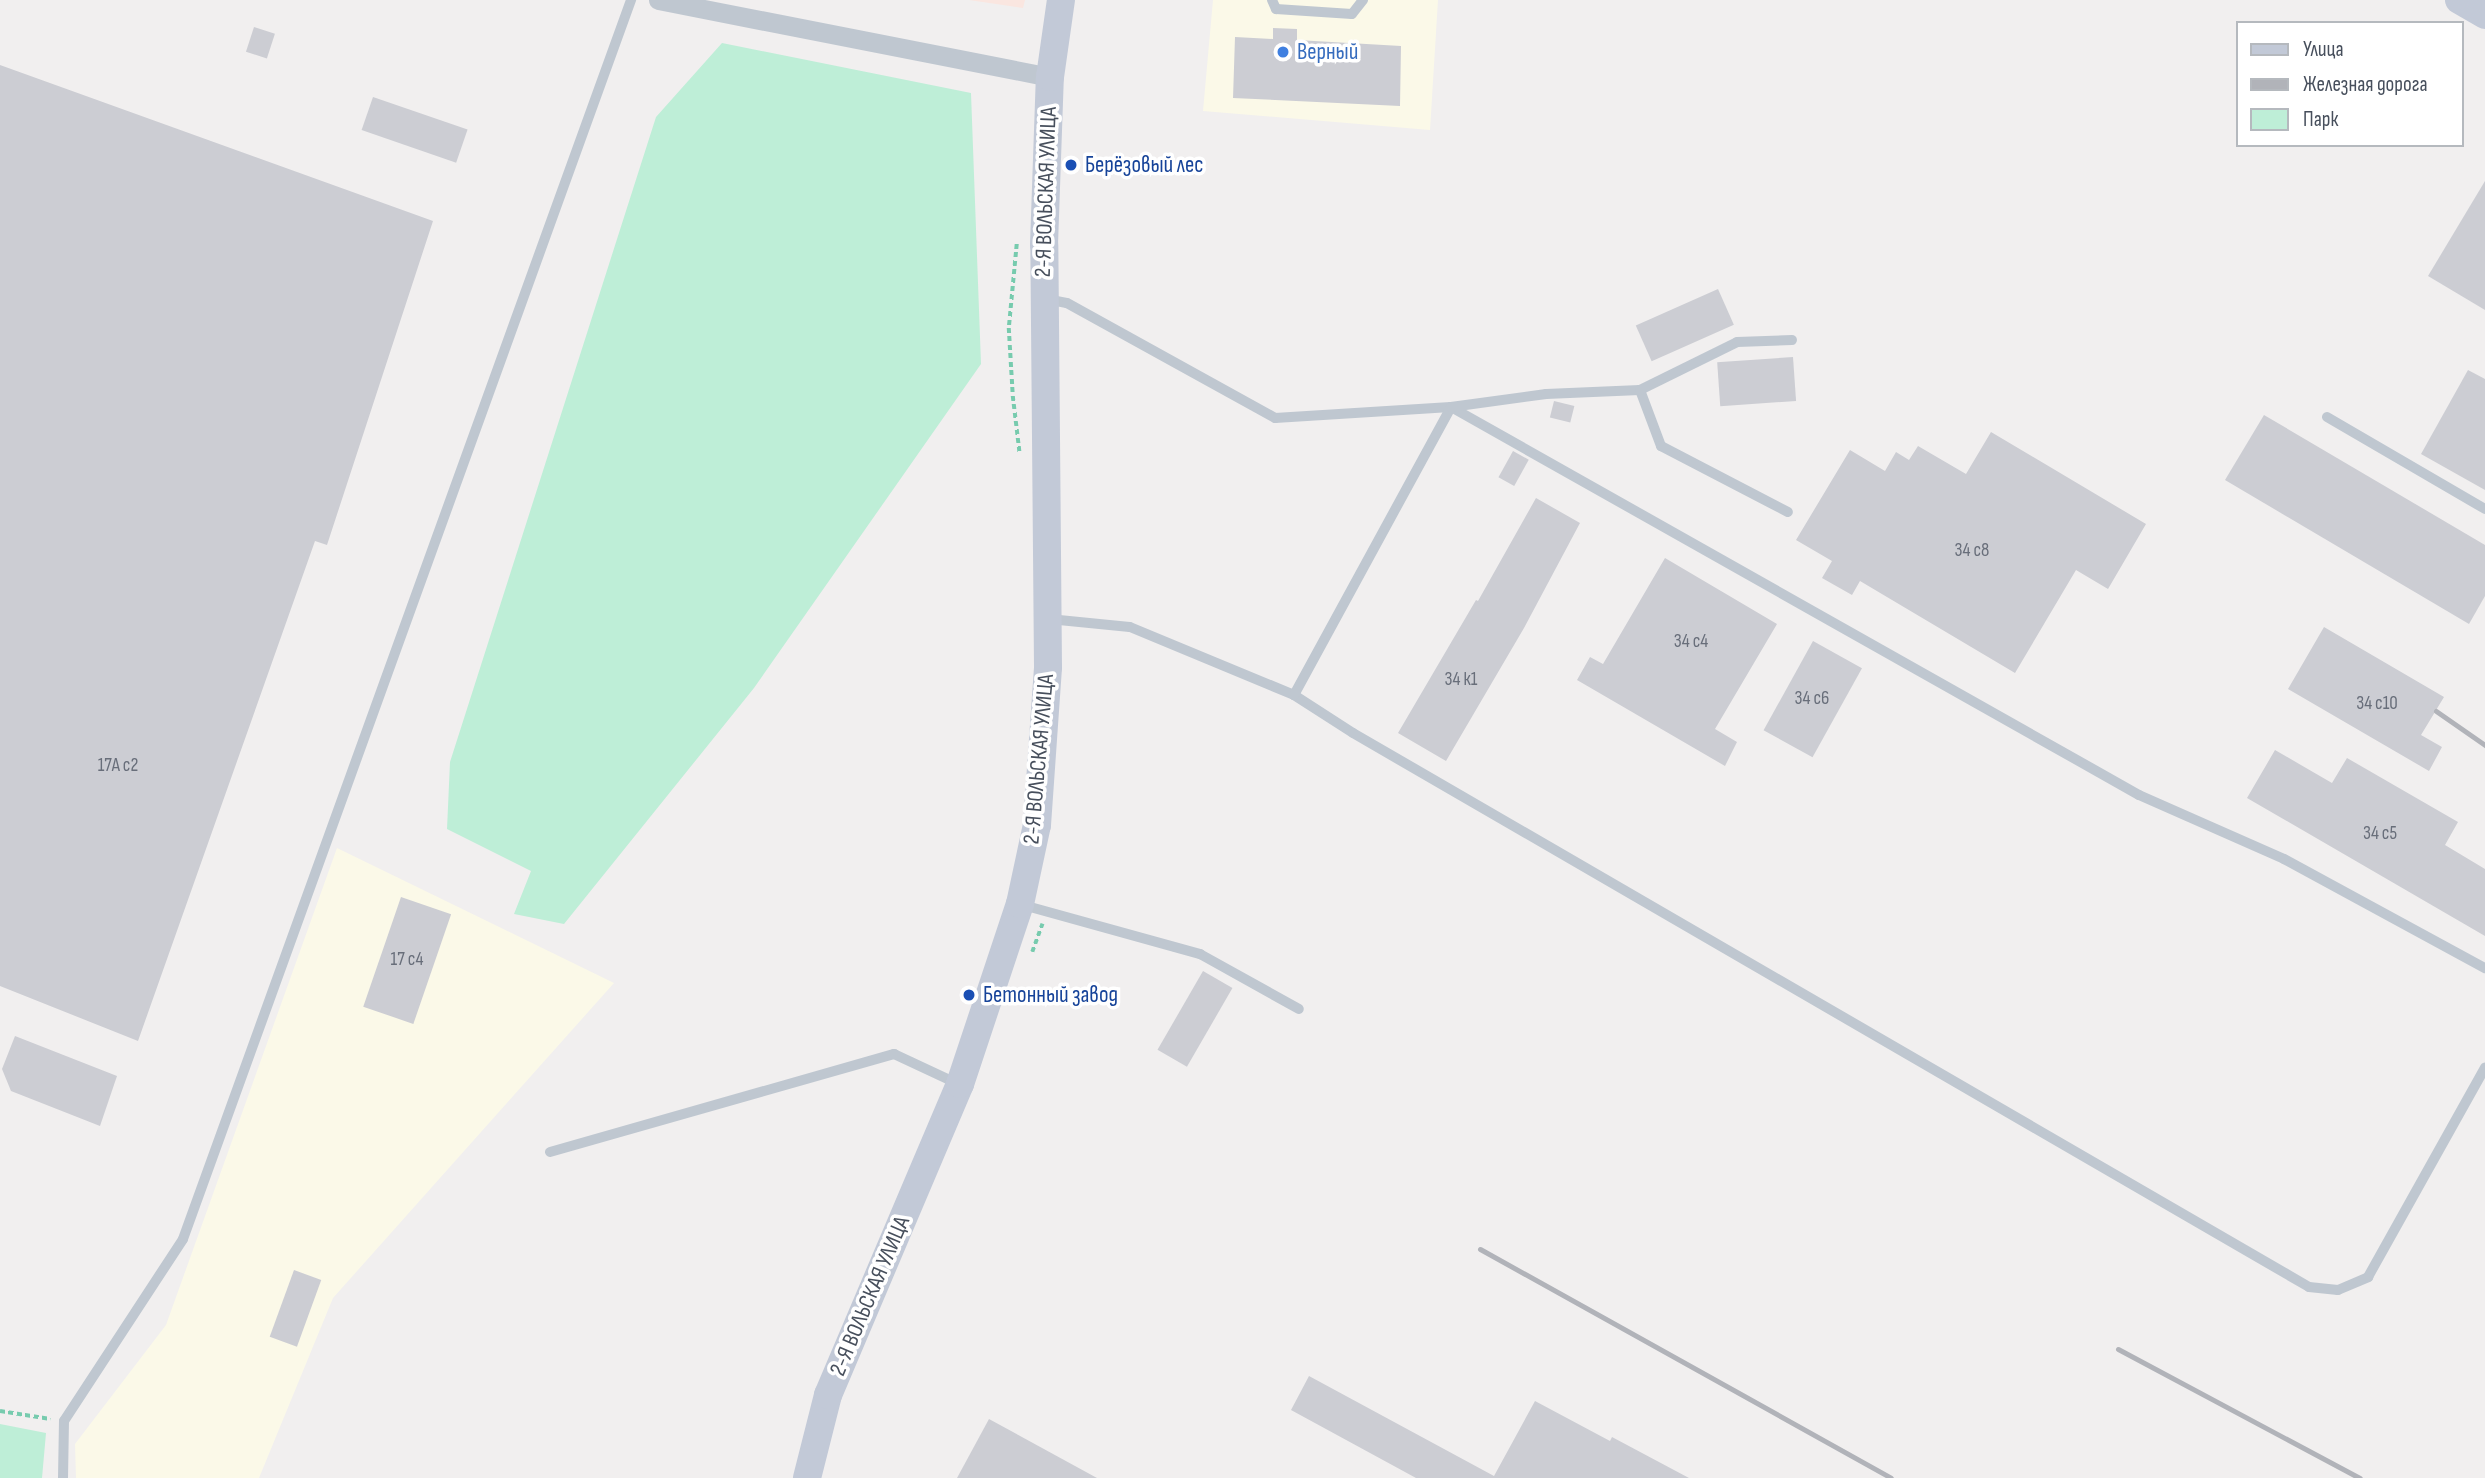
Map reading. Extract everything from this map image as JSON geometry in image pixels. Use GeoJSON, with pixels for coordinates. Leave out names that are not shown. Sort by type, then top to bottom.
{"type":"FeatureCollection","features":[{"type":"Feature","properties":{"kind":"main road","name":"2-Я ВОЛЬСКАЯ УЛИЦА"},"geometry":{"type":"LineString","coordinates":[[807,1478],[828,1395],[960,1084],[1020,904],[1037,825],[1043,775],[1048,619],[1044,299],[1050,77],[1061,0]]}},
{"type":"Feature","properties":{"kind":"main road"},"geometry":{"type":"LineString","coordinates":[[2459,0],[2485,15]]}},
{"type":"Feature","properties":{"kind":"street"},"geometry":{"type":"LineString","coordinates":[[658,0],[1050,77]]}},
{"type":"Feature","properties":{"kind":"lane"},"geometry":{"type":"LineString","coordinates":[[63,1478],[64,1421],[183,1239],[631,0]]}},
{"type":"Feature","properties":{"kind":"lane"},"geometry":{"type":"LineString","coordinates":[[1272,0],[1276,9],[1352,15],[1363,0]]}},
{"type":"Feature","properties":{"kind":"lane"},"geometry":{"type":"LineString","coordinates":[[1044,299],[1067,303],[1275,418],[1451,407],[1546,394],[1640,390],[1737,342],[1792,340]]}},
{"type":"Feature","properties":{"kind":"lane"},"geometry":{"type":"LineString","coordinates":[[1640,390],[1661,446],[1788,512]]}},
{"type":"Feature","properties":{"kind":"lane"},"geometry":{"type":"LineString","coordinates":[[1294,695],[1451,407]]}},
{"type":"Feature","properties":{"kind":"lane"},"geometry":{"type":"LineString","coordinates":[[1451,407],[2138,795],[2284,859],[2485,968]]}},
{"type":"Feature","properties":{"kind":"lane"},"geometry":{"type":"LineString","coordinates":[[2327,416],[2485,509]]}},
{"type":"Feature","properties":{"kind":"lane"},"geometry":{"type":"LineString","coordinates":[[1048,619],[1130,627],[1294,695],[1353,733],[2309,1287],[2338,1290],[2368,1277],[2485,1068]]}},
{"type":"Feature","properties":{"kind":"lane"},"geometry":{"type":"LineString","coordinates":[[1020,904],[1200,954],[1299,1009]]}},
{"type":"Feature","properties":{"kind":"lane"},"geometry":{"type":"LineString","coordinates":[[550,1152],[894,1054],[960,1084]]}},
{"type":"Feature","properties":{"kind":"path"},"geometry":{"type":"LineString","coordinates":[[1017,244],[1009,328],[1013,396],[1021,461]]}},
{"type":"Feature","properties":{"kind":"path"},"geometry":{"type":"LineString","coordinates":[[0,1411],[64,1421]]}},
{"type":"Feature","properties":{"kind":"shaded area"},"geometry":{"type":"Polygon","coordinates":[[[969,0],[1025,0],[1023,8],[969,0]]]}},
{"type":"Feature","properties":{"kind":"shaded area"},"geometry":{"type":"Polygon","coordinates":[[[1213,0],[1438,0],[1430,130],[1203,111],[1213,0]]]}},
{"type":"Feature","properties":{"kind":"shaded area"},"geometry":{"type":"Polygon","coordinates":[[[337,848],[614,983],[333,1298],[259,1478],[76,1478],[75,1444],[166,1325],[337,848]]]}},
{"type":"Feature","properties":{"kind":"green space"},"geometry":{"type":"Polygon","coordinates":[[[722,43],[971,93],[981,364],[754,688],[564,924],[514,914],[531,871],[447,829],[450,762],[656,117],[722,43]]]}},
{"type":"Feature","properties":{"kind":"green space"},"geometry":{"type":"Polygon","coordinates":[[[0,1424],[46,1433],[42,1478],[0,1478],[0,1424]]]}},
{"type":"Feature","properties":{"kind":"building"},"geometry":{"type":"Polygon","coordinates":[[[254,27],[275,34],[267,59],[246,52],[254,27]]]}},
{"type":"Feature","properties":{"kind":"building"},"geometry":{"type":"Polygon","coordinates":[[[1273,28],[1297,29],[1297,40],[1401,46],[1400,106],[1233,98],[1235,37],[1273,39],[1273,28]]]}},
{"type":"Feature","properties":{"kind":"building"},"geometry":{"type":"Polygon","coordinates":[[[0,65],[433,221],[327,545],[315,541],[138,1041],[0,986],[0,65]]]}},
{"type":"Feature","properties":{"kind":"building"},"geometry":{"type":"Polygon","coordinates":[[[373,97],[468,130],[456,163],[362,130],[373,97]]]}},
{"type":"Feature","properties":{"kind":"building"},"geometry":{"type":"Polygon","coordinates":[[[2485,181],[2485,310],[2428,276],[2485,181]]]}},
{"type":"Feature","properties":{"kind":"building"},"geometry":{"type":"Polygon","coordinates":[[[1718,289],[1734,325],[1652,361],[1636,326],[1718,289]]]}},
{"type":"Feature","properties":{"kind":"building"},"geometry":{"type":"Polygon","coordinates":[[[1793,357],[1796,401],[1720,406],[1717,362],[1793,357]]]}},
{"type":"Feature","properties":{"kind":"building"},"geometry":{"type":"Polygon","coordinates":[[[2468,370],[2485,379],[2485,490],[2421,454],[2468,370]]]}},
{"type":"Feature","properties":{"kind":"building"},"geometry":{"type":"Polygon","coordinates":[[[1554,401],[1574,406],[1570,423],[1550,417],[1554,401]]]}},
{"type":"Feature","properties":{"kind":"building"},"geometry":{"type":"Polygon","coordinates":[[[2264,415],[2485,545],[2485,596],[2469,624],[2225,480],[2264,415]]]}},
{"type":"Feature","properties":{"kind":"building"},"geometry":{"type":"Polygon","coordinates":[[[1991,432],[2146,524],[2108,589],[2076,570],[2015,673],[1860,581],[1852,595],[1822,578],[1832,561],[1796,540],[1850,450],[1885,471],[1896,452],[1909,460],[1918,446],[1966,474],[1991,432]]]}},
{"type":"Feature","properties":{"kind":"building"},"geometry":{"type":"Polygon","coordinates":[[[1513,451],[1529,460],[1514,486],[1498,477],[1513,451]]]}},
{"type":"Feature","properties":{"kind":"building"},"geometry":{"type":"Polygon","coordinates":[[[1536,498],[1580,523],[1524,628],[1446,761],[1398,733],[1476,600],[1478,601],[1536,498]]]}},
{"type":"Feature","properties":{"kind":"building"},"geometry":{"type":"Polygon","coordinates":[[[1665,558],[1777,624],[1715,729],[1737,742],[1725,766],[1577,680],[1590,657],[1603,664],[1665,558]]]}},
{"type":"Feature","properties":{"kind":"building"},"geometry":{"type":"Polygon","coordinates":[[[2324,627],[2444,697],[2421,735],[2442,747],[2429,771],[2288,689],[2324,627]]]}},
{"type":"Feature","properties":{"kind":"building"},"geometry":{"type":"Polygon","coordinates":[[[1813,641],[1862,668],[1813,757],[1764,730],[1813,641]]]}},
{"type":"Feature","properties":{"kind":"building"},"geometry":{"type":"Polygon","coordinates":[[[2275,750],[2332,783],[2347,758],[2458,822],[2445,845],[2485,869],[2485,936],[2247,798],[2275,750]]]}},
{"type":"Feature","properties":{"kind":"building"},"geometry":{"type":"Polygon","coordinates":[[[401,897],[451,914],[413,1024],[363,1007],[401,897]]]}},
{"type":"Feature","properties":{"kind":"building"},"geometry":{"type":"Polygon","coordinates":[[[1203,971],[1232,988],[1187,1067],[1158,1050],[1203,971]]]}},
{"type":"Feature","properties":{"kind":"building"},"geometry":{"type":"Polygon","coordinates":[[[15,1036],[117,1076],[100,1126],[11,1091],[2,1069],[15,1036]]]}},
{"type":"Feature","properties":{"kind":"building"},"geometry":{"type":"Polygon","coordinates":[[[294,1270],[321,1280],[297,1347],[270,1337],[294,1270]]]}},
{"type":"Feature","properties":{"kind":"building"},"geometry":{"type":"Polygon","coordinates":[[[1309,1376],[1494,1476],[1535,1401],[1610,1441],[1612,1437],[1689,1478],[1416,1478],[1291,1410],[1309,1376]]]}},
{"type":"Feature","properties":{"kind":"building"},"geometry":{"type":"Polygon","coordinates":[[[989,1419],[1097,1478],[957,1478],[989,1419]]]}},
{"type":"Feature","properties":{"kind":"railway"},"geometry":{"type":"LineString","coordinates":[[2436,711],[2485,745]]}},
{"type":"Feature","properties":{"kind":"railway"},"geometry":{"type":"LineString","coordinates":[[1480,1249],[1891,1478]]}},
{"type":"Feature","properties":{"kind":"railway"},"geometry":{"type":"LineString","coordinates":[[2118,1349],[2360,1478]]}},
{"type":"Feature","properties":{"kind":"place","name":"Верный"},"geometry":{"type":"Point","coordinates":[1283,52]}},
{"type":"Feature","properties":{"kind":"place","name":"Берёзовый лес"},"geometry":{"type":"Point","coordinates":[1071,165]}},
{"type":"Feature","properties":{"kind":"place","name":"Бетонный завод"},"geometry":{"type":"Point","coordinates":[969,995]}}]}
